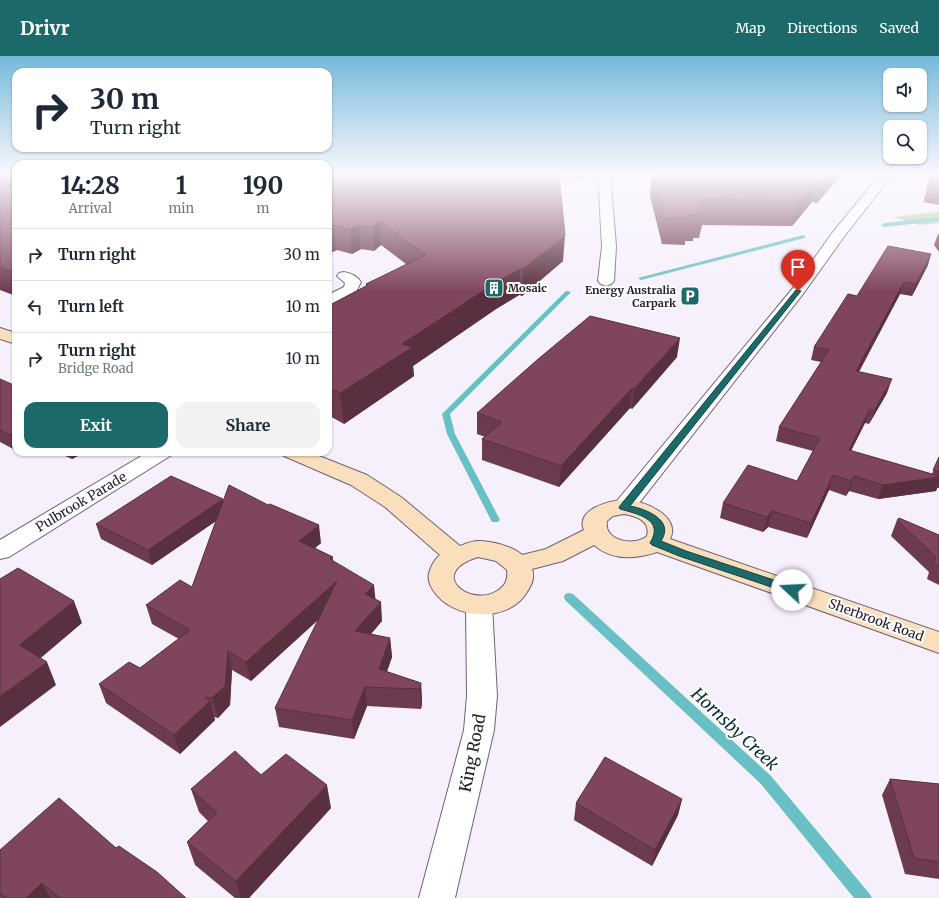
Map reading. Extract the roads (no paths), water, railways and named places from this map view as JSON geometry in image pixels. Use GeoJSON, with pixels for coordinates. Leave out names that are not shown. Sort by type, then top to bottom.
{"type":"FeatureCollection","features":[{"type":"Feature","properties":{"kind":"main road"},"geometry":{"type":"LineString","coordinates":[[0,332],[12,337]]}},
{"type":"Feature","properties":{"kind":"main road"},"geometry":{"type":"LineString","coordinates":[[301,456],[359,480],[393,502],[455,555]]}},
{"type":"Feature","properties":{"kind":"main road"},"geometry":{"type":"LineString","coordinates":[[624,507],[644,512],[658,523],[660,530],[659,536],[655,543],[636,550],[613,546],[603,541],[596,534],[594,521],[598,515],[605,510],[624,507]]}},
{"type":"Feature","properties":{"kind":"main road"},"geometry":{"type":"LineString","coordinates":[[517,565],[554,555],[596,534]]}},
{"type":"Feature","properties":{"kind":"main road","name":"Sherbrook Road"},"geometry":{"type":"LineString","coordinates":[[655,543],[939,643]]}},
{"type":"Feature","properties":{"kind":"main road"},"geometry":{"type":"LineString","coordinates":[[471,550],[500,552],[509,557],[517,565],[521,574],[520,583],[515,592],[505,599],[479,605],[464,602],[453,597],[444,590],[440,580],[441,571],[446,562],[455,555],[471,550]]}},
{"type":"Feature","properties":{"kind":"street"},"geometry":{"type":"LineString","coordinates":[[606,281],[609,246],[607,213]]}},
{"type":"Feature","properties":{"kind":"street"},"geometry":{"type":"LineString","coordinates":[[624,507],[798,291],[855,213]]}},
{"type":"Feature","properties":{"kind":"street"},"geometry":{"type":"LineString","coordinates":[[332,299],[351,289],[353,282],[344,276]]}},
{"type":"Feature","properties":{"kind":"street","name":"Pulbrook Parade"},"geometry":{"type":"LineString","coordinates":[[0,551],[156,456]]}},
{"type":"Feature","properties":{"kind":"street","name":"King Road"},"geometry":{"type":"LineString","coordinates":[[437,898],[479,730],[482,696],[479,605]]}},
{"type":"Feature","properties":{"kind":"waterway"},"geometry":{"type":"LineString","coordinates":[[884,225],[939,219]]}},
{"type":"Feature","properties":{"kind":"waterway"},"geometry":{"type":"LineString","coordinates":[[641,278],[803,237]]}},
{"type":"Feature","properties":{"kind":"waterway"},"geometry":{"type":"LineString","coordinates":[[495,520],[451,434],[446,414],[568,292]]}},
{"type":"Feature","properties":{"kind":"waterway","name":"Hornsby Creek"},"geometry":{"type":"LineString","coordinates":[[569,597],[766,780],[864,898]]}},
{"type":"Feature","properties":{"kind":"place","name":"Mosaic"},"geometry":{"type":"Point","coordinates":[494,288]}},
{"type":"Feature","properties":{"kind":"place","name":"Energy Australia Carpark"},"geometry":{"type":"Point","coordinates":[690,296]}}]}
